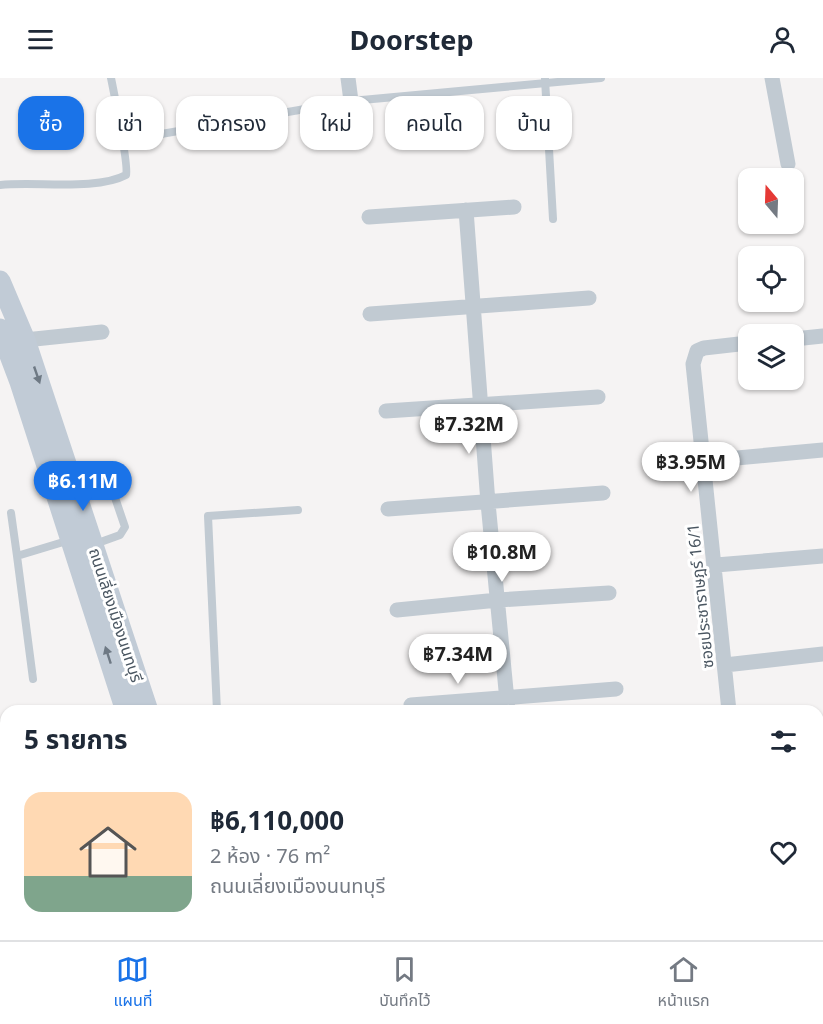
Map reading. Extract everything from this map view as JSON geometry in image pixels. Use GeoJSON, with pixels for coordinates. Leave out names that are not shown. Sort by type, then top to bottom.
{"type":"FeatureCollection","features":[{"type":"Feature","properties":{"kind":"main road","name":"ถนนเลี่ยงเมืองนนทบุรี"},"geometry":{"type":"LineString","coordinates":[[0,281],[25,340],[146,705]]}},
{"type":"Feature","properties":{"kind":"main road","name":"ถนนเลี่ยงเมืองนนทบุรี"},"geometry":{"type":"LineString","coordinates":[[0,330],[20,382],[124,705]]}},
{"type":"Feature","properties":{"kind":"street"},"geometry":{"type":"LineString","coordinates":[[348,78],[350,96]]}},
{"type":"Feature","properties":{"kind":"street"},"geometry":{"type":"LineString","coordinates":[[772,78],[788,164]]}},
{"type":"Feature","properties":{"kind":"street"},"geometry":{"type":"LineString","coordinates":[[369,217],[514,207]]}},
{"type":"Feature","properties":{"kind":"street"},"geometry":{"type":"LineString","coordinates":[[466,210],[488,503],[507,705]]}},
{"type":"Feature","properties":{"kind":"street"},"geometry":{"type":"LineString","coordinates":[[370,314],[589,298]]}},
{"type":"Feature","properties":{"kind":"street"},"geometry":{"type":"LineString","coordinates":[[25,340],[102,332]]}},
{"type":"Feature","properties":{"kind":"street"},"geometry":{"type":"LineString","coordinates":[[804,338],[823,336]]}},
{"type":"Feature","properties":{"kind":"street","name":"ซอยประชาราษฎร์ 16/1"},"geometry":{"type":"LineString","coordinates":[[728,705],[716,565],[693,364],[697,351],[704,348],[738,344]]}},
{"type":"Feature","properties":{"kind":"street"},"geometry":{"type":"LineString","coordinates":[[386,411],[598,397]]}},
{"type":"Feature","properties":{"kind":"street"},"geometry":{"type":"LineString","coordinates":[[704,461],[823,450]]}},
{"type":"Feature","properties":{"kind":"street"},"geometry":{"type":"LineString","coordinates":[[388,509],[603,494]]}},
{"type":"Feature","properties":{"kind":"street"},"geometry":{"type":"LineString","coordinates":[[716,565],[823,556]]}},
{"type":"Feature","properties":{"kind":"street"},"geometry":{"type":"LineString","coordinates":[[398,610],[498,600],[609,593]]}},
{"type":"Feature","properties":{"kind":"street"},"geometry":{"type":"LineString","coordinates":[[725,665],[823,654]]}},
{"type":"Feature","properties":{"kind":"street"},"geometry":{"type":"LineString","coordinates":[[411,705],[507,705],[616,689]]}},
{"type":"Feature","properties":{"kind":"lane"},"geometry":{"type":"LineString","coordinates":[[111,78],[114,96]]}},
{"type":"Feature","properties":{"kind":"lane"},"geometry":{"type":"LineString","coordinates":[[373,98],[545,80],[601,78]]}},
{"type":"Feature","properties":{"kind":"lane"},"geometry":{"type":"LineString","coordinates":[[545,80],[553,219]]}},
{"type":"Feature","properties":{"kind":"lane"},"geometry":{"type":"LineString","coordinates":[[164,133],[300,109]]}},
{"type":"Feature","properties":{"kind":"lane"},"geometry":{"type":"LineString","coordinates":[[0,184],[78,184],[118,179],[126,175],[128,169],[123,150]]}},
{"type":"Feature","properties":{"kind":"lane"},"geometry":{"type":"LineString","coordinates":[[75,490],[99,482],[110,483],[122,516],[125,528],[123,533],[93,544]]}},
{"type":"Feature","properties":{"kind":"lane"},"geometry":{"type":"LineString","coordinates":[[217,705],[208,516],[298,510]]}},
{"type":"Feature","properties":{"kind":"lane"},"geometry":{"type":"LineString","coordinates":[[11,513],[33,679]]}},
{"type":"Feature","properties":{"kind":"lane"},"geometry":{"type":"LineString","coordinates":[[17,556],[71,540]]}}]}
